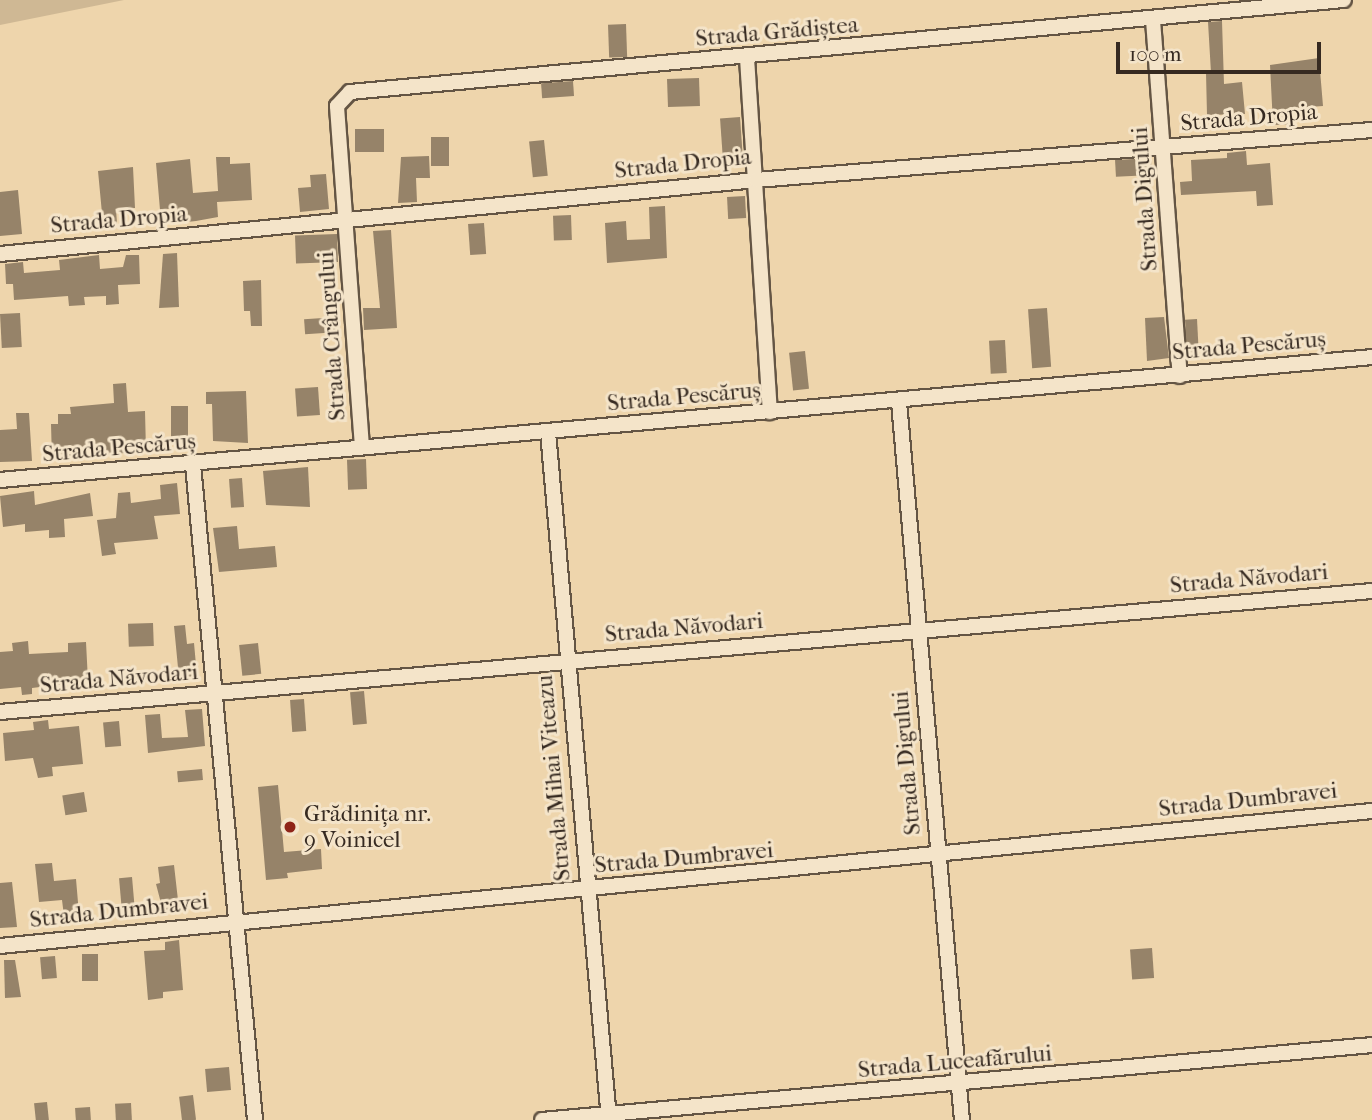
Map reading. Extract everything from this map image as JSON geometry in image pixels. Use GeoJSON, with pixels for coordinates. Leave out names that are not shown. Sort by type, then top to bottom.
{"type":"FeatureCollection","features":[{"type":"Feature","properties":{"kind":"street","name":"Strada Grădiștea"},"geometry":{"type":"LineString","coordinates":[[348,222],[337,106],[349,92],[747,58],[1344,0]]}},
{"type":"Feature","properties":{"kind":"street","name":"Strada Digului"},"geometry":{"type":"LineString","coordinates":[[1153,20],[1180,376]]}},
{"type":"Feature","properties":{"kind":"street"},"geometry":{"type":"LineString","coordinates":[[747,58],[770,412]]}},
{"type":"Feature","properties":{"kind":"street","name":"Strada Dropia"},"geometry":{"type":"LineString","coordinates":[[0,254],[756,180],[1372,130]]}},
{"type":"Feature","properties":{"kind":"street","name":"Strada Crângului"},"geometry":{"type":"LineString","coordinates":[[348,222],[362,447]]}},
{"type":"Feature","properties":{"kind":"street","name":"Strada Pescăruș"},"geometry":{"type":"LineString","coordinates":[[0,480],[899,402],[1372,357]]}},
{"type":"Feature","properties":{"kind":"street","name":"Strada Digului"},"geometry":{"type":"LineString","coordinates":[[899,402],[962,1120]]}},
{"type":"Feature","properties":{"kind":"street","name":"Strada Mihai Viteazu"},"geometry":{"type":"LineString","coordinates":[[548,432],[586,890],[608,1117]]}},
{"type":"Feature","properties":{"kind":"street"},"geometry":{"type":"LineString","coordinates":[[193,465],[255,1120]]}},
{"type":"Feature","properties":{"kind":"street","name":"Strada Năvodari"},"geometry":{"type":"LineString","coordinates":[[0,712],[1372,591]]}},
{"type":"Feature","properties":{"kind":"street","name":"Strada Dumbravei"},"geometry":{"type":"LineString","coordinates":[[0,946],[938,856],[1372,811]]}},
{"type":"Feature","properties":{"kind":"street","name":"Strada Luceafărului"},"geometry":{"type":"LineString","coordinates":[[542,1120],[608,1117],[1372,1045]]}},
{"type":"Feature","properties":{"kind":"shaded area"},"geometry":{"type":"Polygon","coordinates":[[[0,0],[124,0],[0,25],[0,0]]]}},
{"type":"Feature","properties":{"kind":"building"},"geometry":{"type":"Polygon","coordinates":[[[1222,21],[1224,84],[1242,82],[1245,114],[1207,115],[1206,73],[1211,73],[1208,22],[1222,21]]]}},
{"type":"Feature","properties":{"kind":"building"},"geometry":{"type":"Polygon","coordinates":[[[626,24],[627,57],[609,58],[608,25],[626,24]]]}},
{"type":"Feature","properties":{"kind":"building"},"geometry":{"type":"Polygon","coordinates":[[[1319,58],[1323,106],[1295,108],[1296,124],[1273,125],[1270,65],[1319,58]]]}},
{"type":"Feature","properties":{"kind":"building"},"geometry":{"type":"Polygon","coordinates":[[[699,78],[700,106],[668,107],[667,79],[699,78]]]}},
{"type":"Feature","properties":{"kind":"building"},"geometry":{"type":"Polygon","coordinates":[[[573,81],[574,96],[542,98],[541,83],[573,81]]]}},
{"type":"Feature","properties":{"kind":"building"},"geometry":{"type":"Polygon","coordinates":[[[740,117],[743,160],[723,161],[720,118],[740,117]]]}},
{"type":"Feature","properties":{"kind":"building"},"geometry":{"type":"Polygon","coordinates":[[[355,129],[384,129],[384,152],[355,152],[355,129]]]}},
{"type":"Feature","properties":{"kind":"building"},"geometry":{"type":"Polygon","coordinates":[[[431,137],[449,137],[449,166],[431,166],[431,137]]]}},
{"type":"Feature","properties":{"kind":"building"},"geometry":{"type":"Polygon","coordinates":[[[544,140],[548,176],[533,177],[529,142],[544,140]]]}},
{"type":"Feature","properties":{"kind":"building"},"geometry":{"type":"Polygon","coordinates":[[[1246,151],[1247,165],[1270,163],[1273,205],[1257,206],[1256,191],[1181,195],[1180,182],[1192,181],[1191,160],[1227,158],[1227,153],[1246,151]]]}},
{"type":"Feature","properties":{"kind":"building"},"geometry":{"type":"Polygon","coordinates":[[[429,156],[430,178],[416,178],[417,202],[398,203],[401,157],[429,156]]]}},
{"type":"Feature","properties":{"kind":"building"},"geometry":{"type":"Polygon","coordinates":[[[216,157],[230,157],[230,164],[250,163],[252,200],[217,202],[218,217],[178,223],[177,208],[160,210],[156,163],[190,159],[193,193],[218,191],[216,157]]]}},
{"type":"Feature","properties":{"kind":"building"},"geometry":{"type":"Polygon","coordinates":[[[1151,158],[1152,175],[1116,177],[1115,160],[1151,158]]]}},
{"type":"Feature","properties":{"kind":"building"},"geometry":{"type":"Polygon","coordinates":[[[133,167],[135,208],[116,209],[117,224],[103,224],[98,171],[133,167]]]}},
{"type":"Feature","properties":{"kind":"building"},"geometry":{"type":"Polygon","coordinates":[[[326,174],[329,209],[300,212],[298,188],[311,187],[310,175],[326,174]]]}},
{"type":"Feature","properties":{"kind":"building"},"geometry":{"type":"Polygon","coordinates":[[[18,190],[22,234],[0,236],[0,192],[18,190]]]}},
{"type":"Feature","properties":{"kind":"building"},"geometry":{"type":"Polygon","coordinates":[[[745,196],[746,218],[728,219],[727,197],[745,196]]]}},
{"type":"Feature","properties":{"kind":"building"},"geometry":{"type":"Polygon","coordinates":[[[665,206],[667,258],[607,263],[605,223],[626,221],[627,240],[650,239],[649,207],[665,206]]]}},
{"type":"Feature","properties":{"kind":"building"},"geometry":{"type":"Polygon","coordinates":[[[571,215],[572,240],[554,241],[553,216],[571,215]]]}},
{"type":"Feature","properties":{"kind":"building"},"geometry":{"type":"Polygon","coordinates":[[[484,223],[486,254],[470,255],[468,224],[484,223]]]}},
{"type":"Feature","properties":{"kind":"building"},"geometry":{"type":"Polygon","coordinates":[[[391,230],[397,328],[364,330],[363,308],[380,308],[373,231],[391,230]]]}},
{"type":"Feature","properties":{"kind":"building"},"geometry":{"type":"Polygon","coordinates":[[[337,234],[338,262],[296,263],[295,235],[337,234]]]}},
{"type":"Feature","properties":{"kind":"building"},"geometry":{"type":"Polygon","coordinates":[[[177,253],[179,307],[159,308],[163,254],[177,253]]]}},
{"type":"Feature","properties":{"kind":"building"},"geometry":{"type":"Polygon","coordinates":[[[99,255],[100,269],[123,267],[126,255],[139,255],[140,284],[118,285],[119,304],[106,305],[106,296],[84,297],[85,305],[69,306],[68,296],[14,300],[13,284],[6,284],[5,264],[23,262],[24,273],[60,270],[59,260],[99,255]]]}},
{"type":"Feature","properties":{"kind":"building"},"geometry":{"type":"Polygon","coordinates":[[[261,280],[262,326],[251,326],[250,311],[244,311],[243,281],[261,280]]]}},
{"type":"Feature","properties":{"kind":"building"},"geometry":{"type":"Polygon","coordinates":[[[1047,308],[1051,367],[1032,368],[1028,309],[1047,308]]]}},
{"type":"Feature","properties":{"kind":"building"},"geometry":{"type":"Polygon","coordinates":[[[20,313],[22,347],[2,348],[0,314],[20,313]]]}},
{"type":"Feature","properties":{"kind":"building"},"geometry":{"type":"Polygon","coordinates":[[[338,317],[339,332],[305,334],[304,319],[338,317]]]}},
{"type":"Feature","properties":{"kind":"building"},"geometry":{"type":"Polygon","coordinates":[[[1164,317],[1169,358],[1147,361],[1145,318],[1164,317]]]}},
{"type":"Feature","properties":{"kind":"building"},"geometry":{"type":"Polygon","coordinates":[[[1197,319],[1199,357],[1187,358],[1185,320],[1197,319]]]}},
{"type":"Feature","properties":{"kind":"building"},"geometry":{"type":"Polygon","coordinates":[[[1005,340],[1007,373],[991,374],[989,341],[1005,340]]]}},
{"type":"Feature","properties":{"kind":"building"},"geometry":{"type":"Polygon","coordinates":[[[805,351],[809,389],[793,390],[789,353],[805,351]]]}},
{"type":"Feature","properties":{"kind":"building"},"geometry":{"type":"Polygon","coordinates":[[[126,383],[128,412],[145,411],[146,451],[52,460],[51,424],[58,424],[58,414],[71,414],[70,407],[114,403],[113,384],[126,383]]]}},
{"type":"Feature","properties":{"kind":"building"},"geometry":{"type":"Polygon","coordinates":[[[318,387],[320,415],[297,417],[295,389],[318,387]]]}},
{"type":"Feature","properties":{"kind":"building"},"geometry":{"type":"Polygon","coordinates":[[[246,391],[248,443],[213,441],[212,404],[206,404],[206,392],[246,391]]]}},
{"type":"Feature","properties":{"kind":"building"},"geometry":{"type":"Polygon","coordinates":[[[171,406],[188,406],[188,444],[171,444],[171,406]]]}},
{"type":"Feature","properties":{"kind":"building"},"geometry":{"type":"Polygon","coordinates":[[[16,413],[29,413],[32,461],[0,462],[0,430],[17,429],[16,413]]]}},
{"type":"Feature","properties":{"kind":"building"},"geometry":{"type":"Polygon","coordinates":[[[366,459],[367,489],[348,490],[347,460],[366,459]]]}},
{"type":"Feature","properties":{"kind":"building"},"geometry":{"type":"Polygon","coordinates":[[[308,467],[310,507],[266,505],[263,471],[308,467]]]}},
{"type":"Feature","properties":{"kind":"building"},"geometry":{"type":"Polygon","coordinates":[[[242,478],[244,507],[231,508],[229,479],[242,478]]]}},
{"type":"Feature","properties":{"kind":"building"},"geometry":{"type":"Polygon","coordinates":[[[177,483],[180,514],[154,516],[158,539],[114,543],[116,554],[102,556],[97,520],[116,518],[118,493],[130,492],[131,503],[161,499],[160,485],[177,483]]]}},
{"type":"Feature","properties":{"kind":"building"},"geometry":{"type":"Polygon","coordinates":[[[34,491],[35,505],[90,493],[93,516],[64,519],[65,537],[49,538],[49,530],[25,532],[25,524],[3,527],[0,496],[34,491]]]}},
{"type":"Feature","properties":{"kind":"building"},"geometry":{"type":"Polygon","coordinates":[[[237,526],[239,549],[275,546],[277,567],[219,572],[213,528],[237,526]]]}},
{"type":"Feature","properties":{"kind":"building"},"geometry":{"type":"Polygon","coordinates":[[[153,623],[154,646],[129,647],[128,624],[153,623]]]}},
{"type":"Feature","properties":{"kind":"building"},"geometry":{"type":"Polygon","coordinates":[[[185,625],[187,644],[194,643],[197,676],[179,678],[174,626],[185,625]]]}},
{"type":"Feature","properties":{"kind":"building"},"geometry":{"type":"Polygon","coordinates":[[[28,641],[29,654],[68,652],[68,643],[86,642],[88,681],[32,688],[32,694],[22,695],[21,687],[0,689],[0,652],[13,651],[12,643],[28,641]]]}},
{"type":"Feature","properties":{"kind":"building"},"geometry":{"type":"Polygon","coordinates":[[[258,643],[261,674],[242,676],[239,645],[258,643]]]}},
{"type":"Feature","properties":{"kind":"building"},"geometry":{"type":"Polygon","coordinates":[[[364,691],[367,724],[353,725],[350,692],[364,691]]]}},
{"type":"Feature","properties":{"kind":"building"},"geometry":{"type":"Polygon","coordinates":[[[304,699],[306,731],[292,732],[290,700],[304,699]]]}},
{"type":"Feature","properties":{"kind":"building"},"geometry":{"type":"Polygon","coordinates":[[[202,709],[205,746],[148,753],[145,715],[160,714],[162,738],[188,737],[185,710],[202,709]]]}},
{"type":"Feature","properties":{"kind":"building"},"geometry":{"type":"Polygon","coordinates":[[[48,720],[49,729],[79,726],[83,764],[52,767],[53,776],[38,778],[33,758],[5,761],[3,733],[34,730],[33,722],[48,720]]]}},
{"type":"Feature","properties":{"kind":"building"},"geometry":{"type":"Polygon","coordinates":[[[119,721],[121,746],[105,747],[103,722],[119,721]]]}},
{"type":"Feature","properties":{"kind":"building"},"geometry":{"type":"Polygon","coordinates":[[[202,769],[203,780],[178,782],[177,771],[202,769]]]}},
{"type":"Feature","properties":{"kind":"building"},"geometry":{"type":"Polygon","coordinates":[[[278,785],[284,852],[321,849],[322,869],[287,873],[288,878],[266,880],[258,787],[278,785]]]}},
{"type":"Feature","properties":{"kind":"building"},"geometry":{"type":"Polygon","coordinates":[[[84,792],[87,812],[65,815],[62,795],[84,792]]]}},
{"type":"Feature","properties":{"kind":"building"},"geometry":{"type":"Polygon","coordinates":[[[52,863],[54,881],[76,879],[79,914],[64,916],[62,900],[39,902],[35,864],[52,863]]]}},
{"type":"Feature","properties":{"kind":"building"},"geometry":{"type":"Polygon","coordinates":[[[174,865],[179,909],[163,911],[156,884],[160,883],[158,867],[174,865]]]}},
{"type":"Feature","properties":{"kind":"building"},"geometry":{"type":"Polygon","coordinates":[[[132,877],[135,909],[122,910],[119,878],[132,877]]]}},
{"type":"Feature","properties":{"kind":"building"},"geometry":{"type":"Polygon","coordinates":[[[12,882],[17,927],[0,928],[0,883],[12,882]]]}},
{"type":"Feature","properties":{"kind":"building"},"geometry":{"type":"Polygon","coordinates":[[[179,940],[183,990],[163,992],[163,998],[148,1000],[144,951],[165,950],[165,942],[179,940]]]}},
{"type":"Feature","properties":{"kind":"building"},"geometry":{"type":"Polygon","coordinates":[[[1152,948],[1154,978],[1132,979],[1130,950],[1152,948]]]}},
{"type":"Feature","properties":{"kind":"building"},"geometry":{"type":"Polygon","coordinates":[[[82,954],[98,954],[98,981],[82,981],[82,954]]]}},
{"type":"Feature","properties":{"kind":"building"},"geometry":{"type":"Polygon","coordinates":[[[55,956],[57,978],[42,979],[40,957],[55,956]]]}},
{"type":"Feature","properties":{"kind":"building"},"geometry":{"type":"Polygon","coordinates":[[[4,960],[15,960],[21,997],[5,998],[4,960]]]}},
{"type":"Feature","properties":{"kind":"building"},"geometry":{"type":"Polygon","coordinates":[[[229,1067],[231,1090],[207,1092],[205,1069],[229,1067]]]}},
{"type":"Feature","properties":{"kind":"building"},"geometry":{"type":"Polygon","coordinates":[[[193,1095],[196,1120],[182,1120],[179,1097],[193,1095]]]}},
{"type":"Feature","properties":{"kind":"building"},"geometry":{"type":"Polygon","coordinates":[[[47,1102],[49,1120],[36,1120],[34,1103],[47,1102]]]}},
{"type":"Feature","properties":{"kind":"building"},"geometry":{"type":"Polygon","coordinates":[[[131,1103],[132,1120],[116,1120],[115,1104],[131,1103]]]}},
{"type":"Feature","properties":{"kind":"building"},"geometry":{"type":"Polygon","coordinates":[[[90,1107],[91,1120],[76,1120],[75,1108],[90,1107]]]}},
{"type":"Feature","properties":{"kind":"place","name":"Grădinița nr. 9 Voinicel"},"geometry":{"type":"Point","coordinates":[290,827]}}]}
